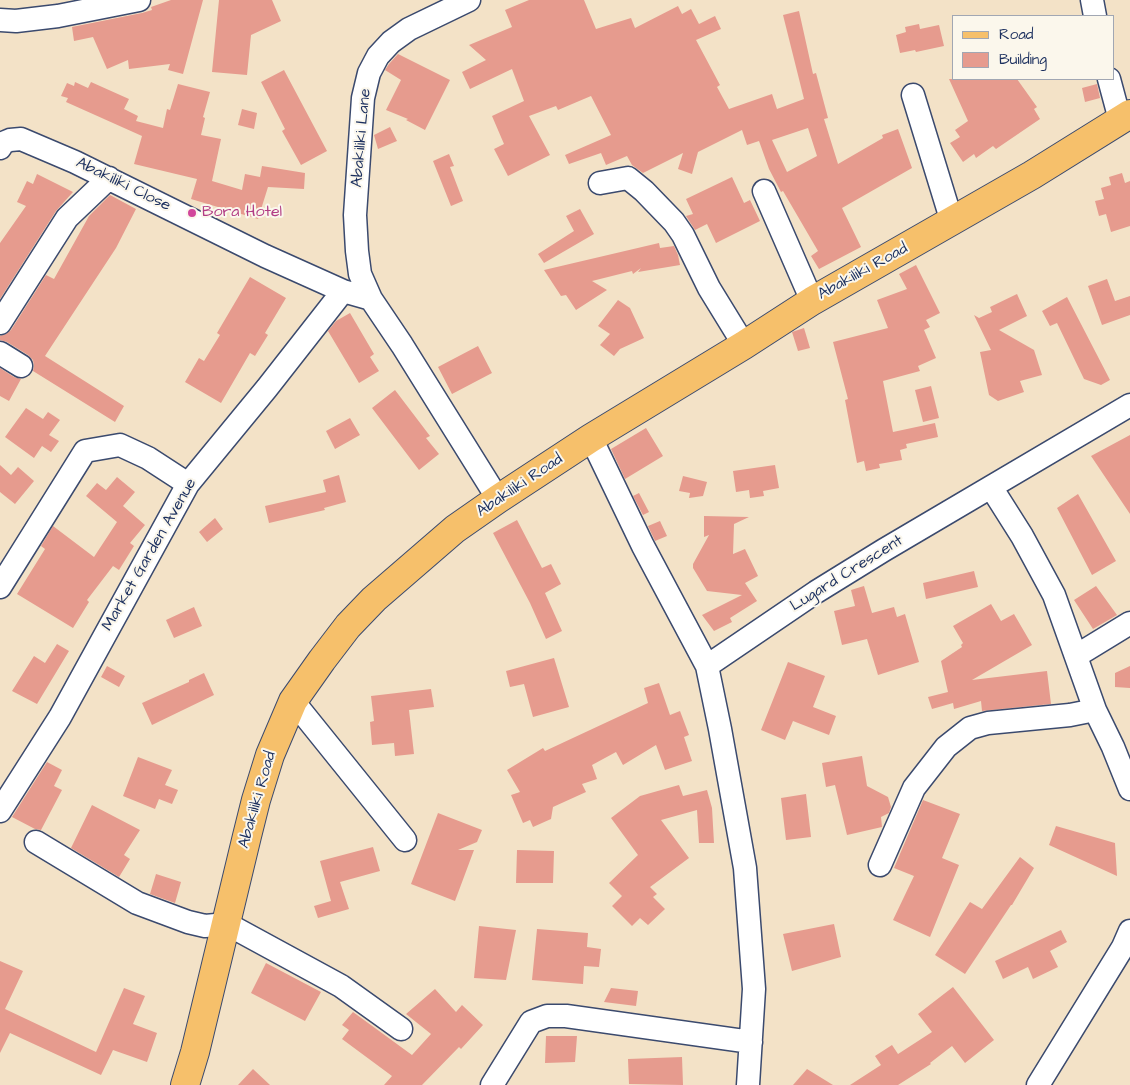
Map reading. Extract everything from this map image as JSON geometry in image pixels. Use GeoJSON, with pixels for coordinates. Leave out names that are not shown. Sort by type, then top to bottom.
{"type":"FeatureCollection","features":[{"type":"Feature","properties":{"kind":"main road","name":"Abakiliki Road"},"geometry":{"type":"LineString","coordinates":[[185,1085],[227,924],[256,800],[270,755],[293,701],[332,646],[374,599],[455,530],[498,499],[591,438],[744,345],[812,301],[1032,175],[1125,117]]}},
{"type":"Feature","properties":{"kind":"street"},"geometry":{"type":"LineString","coordinates":[[0,20],[16,21],[58,16],[139,0]]}},
{"type":"Feature","properties":{"kind":"street","name":"Abakiliki Lane"},"geometry":{"type":"LineString","coordinates":[[470,0],[409,29],[391,42],[378,56],[368,73],[363,98],[355,214],[357,251],[360,274],[371,299],[408,353],[498,499]]}},
{"type":"Feature","properties":{"kind":"street"},"geometry":{"type":"LineString","coordinates":[[1092,0],[1095,15]]}},
{"type":"Feature","properties":{"kind":"street"},"geometry":{"type":"LineString","coordinates":[[1109,80],[1125,117]]}},
{"type":"Feature","properties":{"kind":"street"},"geometry":{"type":"LineString","coordinates":[[913,95],[952,222]]}},
{"type":"Feature","properties":{"kind":"street","name":"Abakiliki Close"},"geometry":{"type":"LineString","coordinates":[[5,144],[22,139],[108,178],[265,256],[343,291]]}},
{"type":"Feature","properties":{"kind":"street"},"geometry":{"type":"LineString","coordinates":[[0,323],[67,218],[108,178]]}},
{"type":"Feature","properties":{"kind":"street"},"geometry":{"type":"LineString","coordinates":[[600,183],[628,178],[644,191],[674,222],[744,345]]}},
{"type":"Feature","properties":{"kind":"street"},"geometry":{"type":"LineString","coordinates":[[764,191],[812,301]]}},
{"type":"Feature","properties":{"kind":"street"},"geometry":{"type":"LineString","coordinates":[[343,291],[371,299]]}},
{"type":"Feature","properties":{"kind":"street","name":"Market Garden Avenue"},"geometry":{"type":"LineString","coordinates":[[0,811],[60,717],[188,484],[343,291]]}},
{"type":"Feature","properties":{"kind":"street"},"geometry":{"type":"LineString","coordinates":[[0,353],[21,366]]}},
{"type":"Feature","properties":{"kind":"street","name":"Lugard Crescent"},"geometry":{"type":"LineString","coordinates":[[707,666],[816,592],[884,550],[1130,405]]}},
{"type":"Feature","properties":{"kind":"street"},"geometry":{"type":"LineString","coordinates":[[591,438],[643,546],[707,666],[744,868],[754,989],[749,1084]]}},
{"type":"Feature","properties":{"kind":"street"},"geometry":{"type":"LineString","coordinates":[[0,588],[85,451],[120,445],[148,458],[188,484]]}},
{"type":"Feature","properties":{"kind":"street"},"geometry":{"type":"LineString","coordinates":[[991,487],[1022,536],[1054,596],[1095,710],[1122,745],[1130,788]]}},
{"type":"Feature","properties":{"kind":"street"},"geometry":{"type":"LineString","coordinates":[[1076,656],[1130,623]]}},
{"type":"Feature","properties":{"kind":"street"},"geometry":{"type":"LineString","coordinates":[[293,701],[405,840]]}},
{"type":"Feature","properties":{"kind":"street"},"geometry":{"type":"LineString","coordinates":[[880,866],[914,788],[946,747],[970,728],[988,723],[1070,715],[1095,710]]}},
{"type":"Feature","properties":{"kind":"street"},"geometry":{"type":"LineString","coordinates":[[36,842],[138,903],[188,922],[205,926],[227,924],[341,986],[401,1029]]}},
{"type":"Feature","properties":{"kind":"street"},"geometry":{"type":"LineString","coordinates":[[1038,1085],[1124,947],[1130,931]]}},
{"type":"Feature","properties":{"kind":"street"},"geometry":{"type":"LineString","coordinates":[[492,1085],[531,1022],[547,1016],[566,1016],[750,1042]]}},
{"type":"Feature","properties":{"kind":"building"},"geometry":{"type":"Polygon","coordinates":[[[171,0],[203,0],[183,74],[168,70],[170,64],[129,69],[128,60],[107,69],[93,37],[74,41],[72,27],[142,13],[152,10],[151,7],[171,0]]]}},
{"type":"Feature","properties":{"kind":"building"},"geometry":{"type":"Polygon","coordinates":[[[219,0],[272,0],[281,21],[251,35],[247,75],[212,72],[219,0]]]}},
{"type":"Feature","properties":{"kind":"building"},"geometry":{"type":"Polygon","coordinates":[[[529,0],[584,0],[596,29],[631,18],[635,28],[678,6],[682,14],[691,9],[699,24],[715,16],[721,29],[696,40],[720,85],[717,87],[729,109],[772,94],[777,109],[804,99],[783,15],[799,11],[813,74],[816,73],[828,118],[824,119],[838,164],[883,138],[882,135],[898,129],[912,168],[842,208],[861,247],[819,269],[811,256],[818,251],[783,191],[781,192],[769,169],[759,141],[747,145],[742,130],[698,152],[692,174],[678,169],[683,153],[643,173],[632,165],[627,156],[606,165],[601,153],[569,164],[565,155],[611,135],[591,96],[558,110],[556,106],[529,116],[550,155],[508,176],[494,149],[504,144],[492,116],[524,101],[512,69],[470,89],[462,72],[486,60],[469,45],[512,27],[505,10],[529,0]],[[808,128],[772,140],[787,172],[817,156],[808,128]]]}},
{"type":"Feature","properties":{"kind":"building"},"geometry":{"type":"Polygon","coordinates":[[[919,24],[920,29],[939,25],[944,46],[916,52],[915,50],[900,53],[896,35],[906,32],[905,27],[919,24]]]}},
{"type":"Feature","properties":{"kind":"building"},"geometry":{"type":"Polygon","coordinates":[[[398,54],[450,80],[425,130],[406,120],[408,119],[386,110],[401,80],[385,70],[398,54]]]}},
{"type":"Feature","properties":{"kind":"building"},"geometry":{"type":"Polygon","coordinates":[[[284,70],[327,151],[301,165],[282,131],[285,129],[261,82],[284,70]]]}},
{"type":"Feature","properties":{"kind":"building"},"geometry":{"type":"Polygon","coordinates":[[[949,79],[1018,80],[1037,107],[1034,109],[1040,119],[996,149],[993,146],[976,158],[974,154],[963,162],[950,143],[960,137],[955,130],[968,121],[949,79]]]}},
{"type":"Feature","properties":{"kind":"building"},"geometry":{"type":"Polygon","coordinates":[[[75,82],[88,88],[91,82],[129,99],[124,109],[138,116],[136,121],[163,128],[167,109],[170,110],[178,84],[210,92],[203,117],[205,118],[201,135],[221,139],[212,181],[242,190],[245,174],[260,177],[262,166],[305,173],[304,189],[268,187],[258,219],[191,199],[197,179],[134,164],[142,136],[66,102],[68,98],[61,96],[67,83],[74,86],[75,82]]]}},
{"type":"Feature","properties":{"kind":"building"},"geometry":{"type":"Polygon","coordinates":[[[1097,84],[1100,98],[1085,102],[1082,88],[1097,84]]]}},
{"type":"Feature","properties":{"kind":"building"},"geometry":{"type":"Polygon","coordinates":[[[242,109],[257,113],[254,129],[238,125],[242,109]]]}},
{"type":"Feature","properties":{"kind":"building"},"geometry":{"type":"Polygon","coordinates":[[[390,127],[397,141],[378,149],[374,135],[390,127]]]}},
{"type":"Feature","properties":{"kind":"building"},"geometry":{"type":"Polygon","coordinates":[[[449,154],[454,166],[450,167],[463,201],[451,206],[433,161],[449,154]]]}},
{"type":"Feature","properties":{"kind":"building"},"geometry":{"type":"Polygon","coordinates":[[[1122,173],[1125,183],[1130,181],[1130,226],[1111,232],[1106,214],[1099,216],[1095,201],[1104,199],[1101,188],[1111,185],[1109,177],[1122,173]]]}},
{"type":"Feature","properties":{"kind":"building"},"geometry":{"type":"Polygon","coordinates":[[[37,174],[73,192],[56,211],[0,299],[0,243],[26,206],[17,202],[27,181],[33,184],[37,174]]]}},
{"type":"Feature","properties":{"kind":"building"},"geometry":{"type":"Polygon","coordinates":[[[732,177],[744,203],[750,200],[760,221],[716,243],[707,224],[695,230],[686,216],[693,214],[686,199],[732,177]]]}},
{"type":"Feature","properties":{"kind":"building"},"geometry":{"type":"Polygon","coordinates":[[[110,195],[136,209],[116,248],[45,356],[124,406],[115,422],[33,371],[33,360],[28,355],[7,342],[0,340],[0,336],[11,330],[46,275],[54,279],[89,216],[110,195]]]}},
{"type":"Feature","properties":{"kind":"building"},"geometry":{"type":"Polygon","coordinates":[[[580,209],[594,234],[544,263],[538,254],[574,231],[566,216],[580,209]]]}},
{"type":"Feature","properties":{"kind":"building"},"geometry":{"type":"Polygon","coordinates":[[[659,243],[660,248],[674,246],[680,265],[638,272],[641,268],[633,274],[632,271],[592,281],[607,290],[576,310],[566,295],[561,296],[544,270],[659,243]]]}},
{"type":"Feature","properties":{"kind":"building"},"geometry":{"type":"Polygon","coordinates":[[[916,265],[940,313],[926,320],[930,327],[924,330],[936,358],[918,366],[920,371],[883,381],[893,432],[935,423],[938,437],[906,444],[907,448],[900,450],[902,460],[879,464],[880,468],[866,471],[864,461],[857,463],[845,400],[848,399],[833,342],[888,328],[877,300],[907,289],[899,274],[916,265]]]}},
{"type":"Feature","properties":{"kind":"building"},"geometry":{"type":"Polygon","coordinates":[[[250,277],[286,298],[265,333],[268,335],[255,356],[250,353],[221,403],[185,382],[199,358],[204,361],[220,335],[217,333],[250,277]]]}},
{"type":"Feature","properties":{"kind":"building"},"geometry":{"type":"Polygon","coordinates":[[[1107,279],[1115,301],[1130,296],[1130,315],[1102,325],[1088,286],[1107,279]]]}},
{"type":"Feature","properties":{"kind":"building"},"geometry":{"type":"Polygon","coordinates":[[[1017,294],[1027,316],[999,330],[1034,350],[1042,375],[1020,381],[1024,392],[998,401],[989,395],[980,352],[991,350],[974,315],[979,318],[992,312],[990,307],[1017,294]]]}},
{"type":"Feature","properties":{"kind":"building"},"geometry":{"type":"Polygon","coordinates":[[[1067,297],[1110,380],[1101,385],[1084,379],[1057,323],[1050,326],[1042,311],[1067,297]]]}},
{"type":"Feature","properties":{"kind":"building"},"geometry":{"type":"Polygon","coordinates":[[[618,300],[630,308],[644,338],[620,349],[614,356],[600,345],[610,334],[598,326],[618,300]]]}},
{"type":"Feature","properties":{"kind":"building"},"geometry":{"type":"Polygon","coordinates":[[[350,313],[374,354],[370,357],[379,371],[359,383],[328,331],[336,321],[350,313]]]}},
{"type":"Feature","properties":{"kind":"building"},"geometry":{"type":"Polygon","coordinates":[[[804,328],[810,348],[798,351],[792,332],[804,328]]]}},
{"type":"Feature","properties":{"kind":"building"},"geometry":{"type":"Polygon","coordinates":[[[478,346],[492,373],[452,394],[438,367],[478,346]]]}},
{"type":"Feature","properties":{"kind":"building"},"geometry":{"type":"Polygon","coordinates":[[[0,368],[21,379],[9,401],[0,396],[0,368]]]}},
{"type":"Feature","properties":{"kind":"building"},"geometry":{"type":"Polygon","coordinates":[[[931,386],[939,418],[923,422],[915,390],[931,386]]]}},
{"type":"Feature","properties":{"kind":"building"},"geometry":{"type":"Polygon","coordinates":[[[395,390],[430,436],[426,438],[439,454],[419,470],[372,408],[395,390]]]}},
{"type":"Feature","properties":{"kind":"building"},"geometry":{"type":"Polygon","coordinates":[[[26,408],[43,419],[48,412],[60,420],[49,435],[59,441],[51,452],[42,446],[34,458],[5,437],[26,408]]]}},
{"type":"Feature","properties":{"kind":"building"},"geometry":{"type":"Polygon","coordinates":[[[350,418],[360,435],[335,449],[326,431],[350,418]]]}},
{"type":"Feature","properties":{"kind":"building"},"geometry":{"type":"Polygon","coordinates":[[[646,428],[663,456],[625,479],[611,449],[646,428]]]}},
{"type":"Feature","properties":{"kind":"building"},"geometry":{"type":"Polygon","coordinates":[[[1130,435],[1130,514],[1091,456],[1130,435]]]}},
{"type":"Feature","properties":{"kind":"building"},"geometry":{"type":"Polygon","coordinates":[[[0,465],[11,475],[18,467],[34,481],[15,504],[0,492],[0,465]]]}},
{"type":"Feature","properties":{"kind":"building"},"geometry":{"type":"Polygon","coordinates":[[[775,465],[779,488],[763,491],[764,496],[750,498],[749,490],[736,492],[733,471],[775,465]]]}},
{"type":"Feature","properties":{"kind":"building"},"geometry":{"type":"Polygon","coordinates":[[[339,475],[346,502],[324,508],[325,510],[269,523],[265,506],[326,492],[323,480],[339,475]]]}},
{"type":"Feature","properties":{"kind":"building"},"geometry":{"type":"Polygon","coordinates":[[[683,476],[707,482],[703,496],[689,498],[690,493],[679,491],[683,476]]]}},
{"type":"Feature","properties":{"kind":"building"},"geometry":{"type":"Polygon","coordinates":[[[117,477],[135,492],[123,506],[145,525],[130,543],[134,546],[119,570],[113,566],[87,600],[89,602],[73,628],[17,594],[45,549],[41,546],[53,526],[94,557],[117,522],[86,496],[97,483],[106,490],[117,477]]]}},
{"type":"Feature","properties":{"kind":"building"},"geometry":{"type":"Polygon","coordinates":[[[639,493],[649,512],[643,515],[633,496],[639,493]]]}},
{"type":"Feature","properties":{"kind":"building"},"geometry":{"type":"Polygon","coordinates":[[[1078,494],[1116,561],[1092,575],[1057,508],[1078,494]]]}},
{"type":"Feature","properties":{"kind":"building"},"geometry":{"type":"Polygon","coordinates":[[[704,516],[749,517],[734,524],[733,554],[745,549],[758,576],[745,583],[757,601],[730,618],[732,622],[714,631],[702,615],[742,595],[707,591],[693,568],[693,564],[709,535],[704,537],[704,516]]]}},
{"type":"Feature","properties":{"kind":"building"},"geometry":{"type":"Polygon","coordinates":[[[215,518],[223,529],[207,542],[199,532],[215,518]]]}},
{"type":"Feature","properties":{"kind":"building"},"geometry":{"type":"Polygon","coordinates":[[[517,520],[542,568],[551,564],[561,584],[545,593],[562,631],[546,639],[530,603],[493,533],[517,520]]]}},
{"type":"Feature","properties":{"kind":"building"},"geometry":{"type":"Polygon","coordinates":[[[660,521],[667,536],[655,541],[648,526],[660,521]]]}},
{"type":"Feature","properties":{"kind":"building"},"geometry":{"type":"Polygon","coordinates":[[[974,571],[978,587],[926,599],[923,583],[974,571]]]}},
{"type":"Feature","properties":{"kind":"building"},"geometry":{"type":"Polygon","coordinates":[[[864,586],[872,613],[894,607],[897,617],[905,614],[919,662],[878,675],[867,639],[842,645],[834,611],[855,606],[851,590],[864,586]]]}},
{"type":"Feature","properties":{"kind":"building"},"geometry":{"type":"Polygon","coordinates":[[[1096,586],[1117,615],[1093,629],[1074,600],[1096,586]]]}},
{"type":"Feature","properties":{"kind":"building"},"geometry":{"type":"Polygon","coordinates":[[[991,604],[1001,621],[1014,614],[1032,645],[972,680],[1047,671],[1051,704],[982,711],[981,701],[954,709],[953,703],[932,709],[928,697],[948,692],[941,661],[962,647],[963,643],[953,626],[991,604]]]}},
{"type":"Feature","properties":{"kind":"building"},"geometry":{"type":"Polygon","coordinates":[[[194,607],[202,626],[174,638],[166,620],[194,607]]]}},
{"type":"Feature","properties":{"kind":"building"},"geometry":{"type":"Polygon","coordinates":[[[57,644],[69,651],[37,704],[12,691],[34,656],[45,663],[57,644]]]}},
{"type":"Feature","properties":{"kind":"building"},"geometry":{"type":"Polygon","coordinates":[[[554,658],[569,707],[533,717],[524,684],[510,687],[506,671],[554,658]]]}},
{"type":"Feature","properties":{"kind":"building"},"geometry":{"type":"Polygon","coordinates":[[[788,662],[825,676],[813,707],[836,716],[829,735],[793,721],[785,740],[761,730],[788,662]]]}},
{"type":"Feature","properties":{"kind":"building"},"geometry":{"type":"Polygon","coordinates":[[[107,666],[125,676],[119,687],[101,677],[107,666]]]}},
{"type":"Feature","properties":{"kind":"building"},"geometry":{"type":"Polygon","coordinates":[[[1130,666],[1130,688],[1115,687],[1115,673],[1130,666]]]}},
{"type":"Feature","properties":{"kind":"building"},"geometry":{"type":"Polygon","coordinates":[[[204,673],[214,695],[152,725],[142,703],[189,682],[189,680],[204,673]]]}},
{"type":"Feature","properties":{"kind":"building"},"geometry":{"type":"Polygon","coordinates":[[[659,683],[670,715],[680,711],[689,735],[684,737],[692,761],[665,770],[656,745],[623,765],[616,752],[592,765],[597,779],[582,784],[586,792],[553,807],[551,819],[533,827],[530,820],[523,823],[511,795],[520,792],[507,770],[543,748],[545,751],[648,703],[644,688],[659,683]]]}},
{"type":"Feature","properties":{"kind":"building"},"geometry":{"type":"Polygon","coordinates":[[[431,689],[434,707],[409,710],[414,754],[395,756],[394,743],[372,745],[370,722],[374,721],[371,696],[431,689]]]}},
{"type":"Feature","properties":{"kind":"building"},"geometry":{"type":"Polygon","coordinates":[[[862,756],[867,786],[888,797],[891,807],[889,813],[881,817],[882,827],[847,835],[835,785],[826,787],[822,763],[862,756]]]}},
{"type":"Feature","properties":{"kind":"building"},"geometry":{"type":"Polygon","coordinates":[[[138,757],[172,770],[165,785],[178,790],[172,804],[159,799],[155,809],[123,796],[138,757]]]}},
{"type":"Feature","properties":{"kind":"building"},"geometry":{"type":"Polygon","coordinates":[[[47,762],[62,770],[54,786],[62,790],[41,830],[35,829],[12,817],[47,762]]]}},
{"type":"Feature","properties":{"kind":"building"},"geometry":{"type":"Polygon","coordinates":[[[679,785],[683,796],[707,790],[712,808],[714,843],[699,843],[697,810],[661,820],[689,858],[650,887],[657,894],[653,897],[665,909],[648,925],[640,918],[632,926],[612,906],[622,896],[609,883],[638,855],[611,818],[640,796],[679,785]]]}},
{"type":"Feature","properties":{"kind":"building"},"geometry":{"type":"Polygon","coordinates":[[[806,794],[811,837],[786,840],[781,798],[806,794]]]}},
{"type":"Feature","properties":{"kind":"building"},"geometry":{"type":"Polygon","coordinates":[[[923,800],[960,814],[942,858],[959,865],[930,937],[893,920],[914,876],[894,868],[923,800]]]}},
{"type":"Feature","properties":{"kind":"building"},"geometry":{"type":"Polygon","coordinates":[[[92,805],[140,830],[124,855],[130,859],[119,877],[71,848],[92,805]]]}},
{"type":"Feature","properties":{"kind":"building"},"geometry":{"type":"Polygon","coordinates":[[[438,813],[482,830],[477,842],[458,850],[474,850],[455,901],[411,884],[438,813]]]}},
{"type":"Feature","properties":{"kind":"building"},"geometry":{"type":"Polygon","coordinates":[[[1056,826],[1115,843],[1117,876],[1049,845],[1056,826]]]}},
{"type":"Feature","properties":{"kind":"building"},"geometry":{"type":"Polygon","coordinates":[[[373,847],[380,871],[340,882],[349,909],[318,918],[314,906],[331,901],[320,861],[373,847]]]}},
{"type":"Feature","properties":{"kind":"building"},"geometry":{"type":"Polygon","coordinates":[[[517,850],[554,851],[553,883],[516,883],[517,850]]]}},
{"type":"Feature","properties":{"kind":"building"},"geometry":{"type":"Polygon","coordinates":[[[1020,857],[1034,868],[1012,905],[965,974],[935,955],[970,902],[982,909],[1020,857]]]}},
{"type":"Feature","properties":{"kind":"building"},"geometry":{"type":"Polygon","coordinates":[[[156,874],[181,882],[175,903],[150,894],[156,874]]]}},
{"type":"Feature","properties":{"kind":"building"},"geometry":{"type":"Polygon","coordinates":[[[834,924],[841,957],[792,971],[783,934],[834,924]]]}},
{"type":"Feature","properties":{"kind":"building"},"geometry":{"type":"Polygon","coordinates":[[[479,926],[516,930],[506,980],[474,978],[479,926]]]}},
{"type":"Feature","properties":{"kind":"building"},"geometry":{"type":"Polygon","coordinates":[[[537,929],[588,933],[587,947],[601,949],[599,967],[584,966],[583,984],[532,980],[537,929]]]}},
{"type":"Feature","properties":{"kind":"building"},"geometry":{"type":"Polygon","coordinates":[[[1061,930],[1067,942],[1050,951],[1058,967],[1033,979],[1028,967],[1003,979],[995,961],[1061,930]]]}},
{"type":"Feature","properties":{"kind":"building"},"geometry":{"type":"Polygon","coordinates":[[[0,961],[23,971],[5,1009],[96,1052],[124,988],[145,996],[133,1024],[157,1033],[147,1062],[113,1050],[101,1075],[10,1033],[0,1053],[0,961]]]}},
{"type":"Feature","properties":{"kind":"building"},"geometry":{"type":"Polygon","coordinates":[[[266,963],[321,992],[305,1021],[251,993],[266,963]]]}},
{"type":"Feature","properties":{"kind":"building"},"geometry":{"type":"Polygon","coordinates":[[[953,987],[994,1040],[965,1063],[952,1046],[931,1064],[898,1085],[850,1085],[881,1065],[875,1056],[892,1045],[898,1054],[932,1032],[918,1014],[953,987]]]}},
{"type":"Feature","properties":{"kind":"building"},"geometry":{"type":"Polygon","coordinates":[[[611,988],[638,991],[636,1006],[604,1002],[611,988]]]}},
{"type":"Feature","properties":{"kind":"building"},"geometry":{"type":"Polygon","coordinates":[[[435,989],[456,1012],[462,1005],[483,1025],[461,1049],[459,1047],[422,1085],[384,1085],[392,1076],[342,1039],[349,1030],[342,1025],[353,1012],[412,1055],[431,1034],[406,1014],[435,989]]]}},
{"type":"Feature","properties":{"kind":"building"},"geometry":{"type":"Polygon","coordinates":[[[546,1036],[577,1036],[575,1062],[545,1063],[546,1036]]]}},
{"type":"Feature","properties":{"kind":"building"},"geometry":{"type":"Polygon","coordinates":[[[682,1057],[683,1085],[629,1084],[628,1059],[682,1057]]]}},
{"type":"Feature","properties":{"kind":"building"},"geometry":{"type":"Polygon","coordinates":[[[253,1069],[270,1085],[238,1085],[253,1069]]]}},
{"type":"Feature","properties":{"kind":"building"},"geometry":{"type":"Polygon","coordinates":[[[807,1069],[833,1085],[793,1085],[807,1069]]]}},
{"type":"Feature","properties":{"kind":"place","name":"Bora Hotel"},"geometry":{"type":"Point","coordinates":[192,213]}}]}
